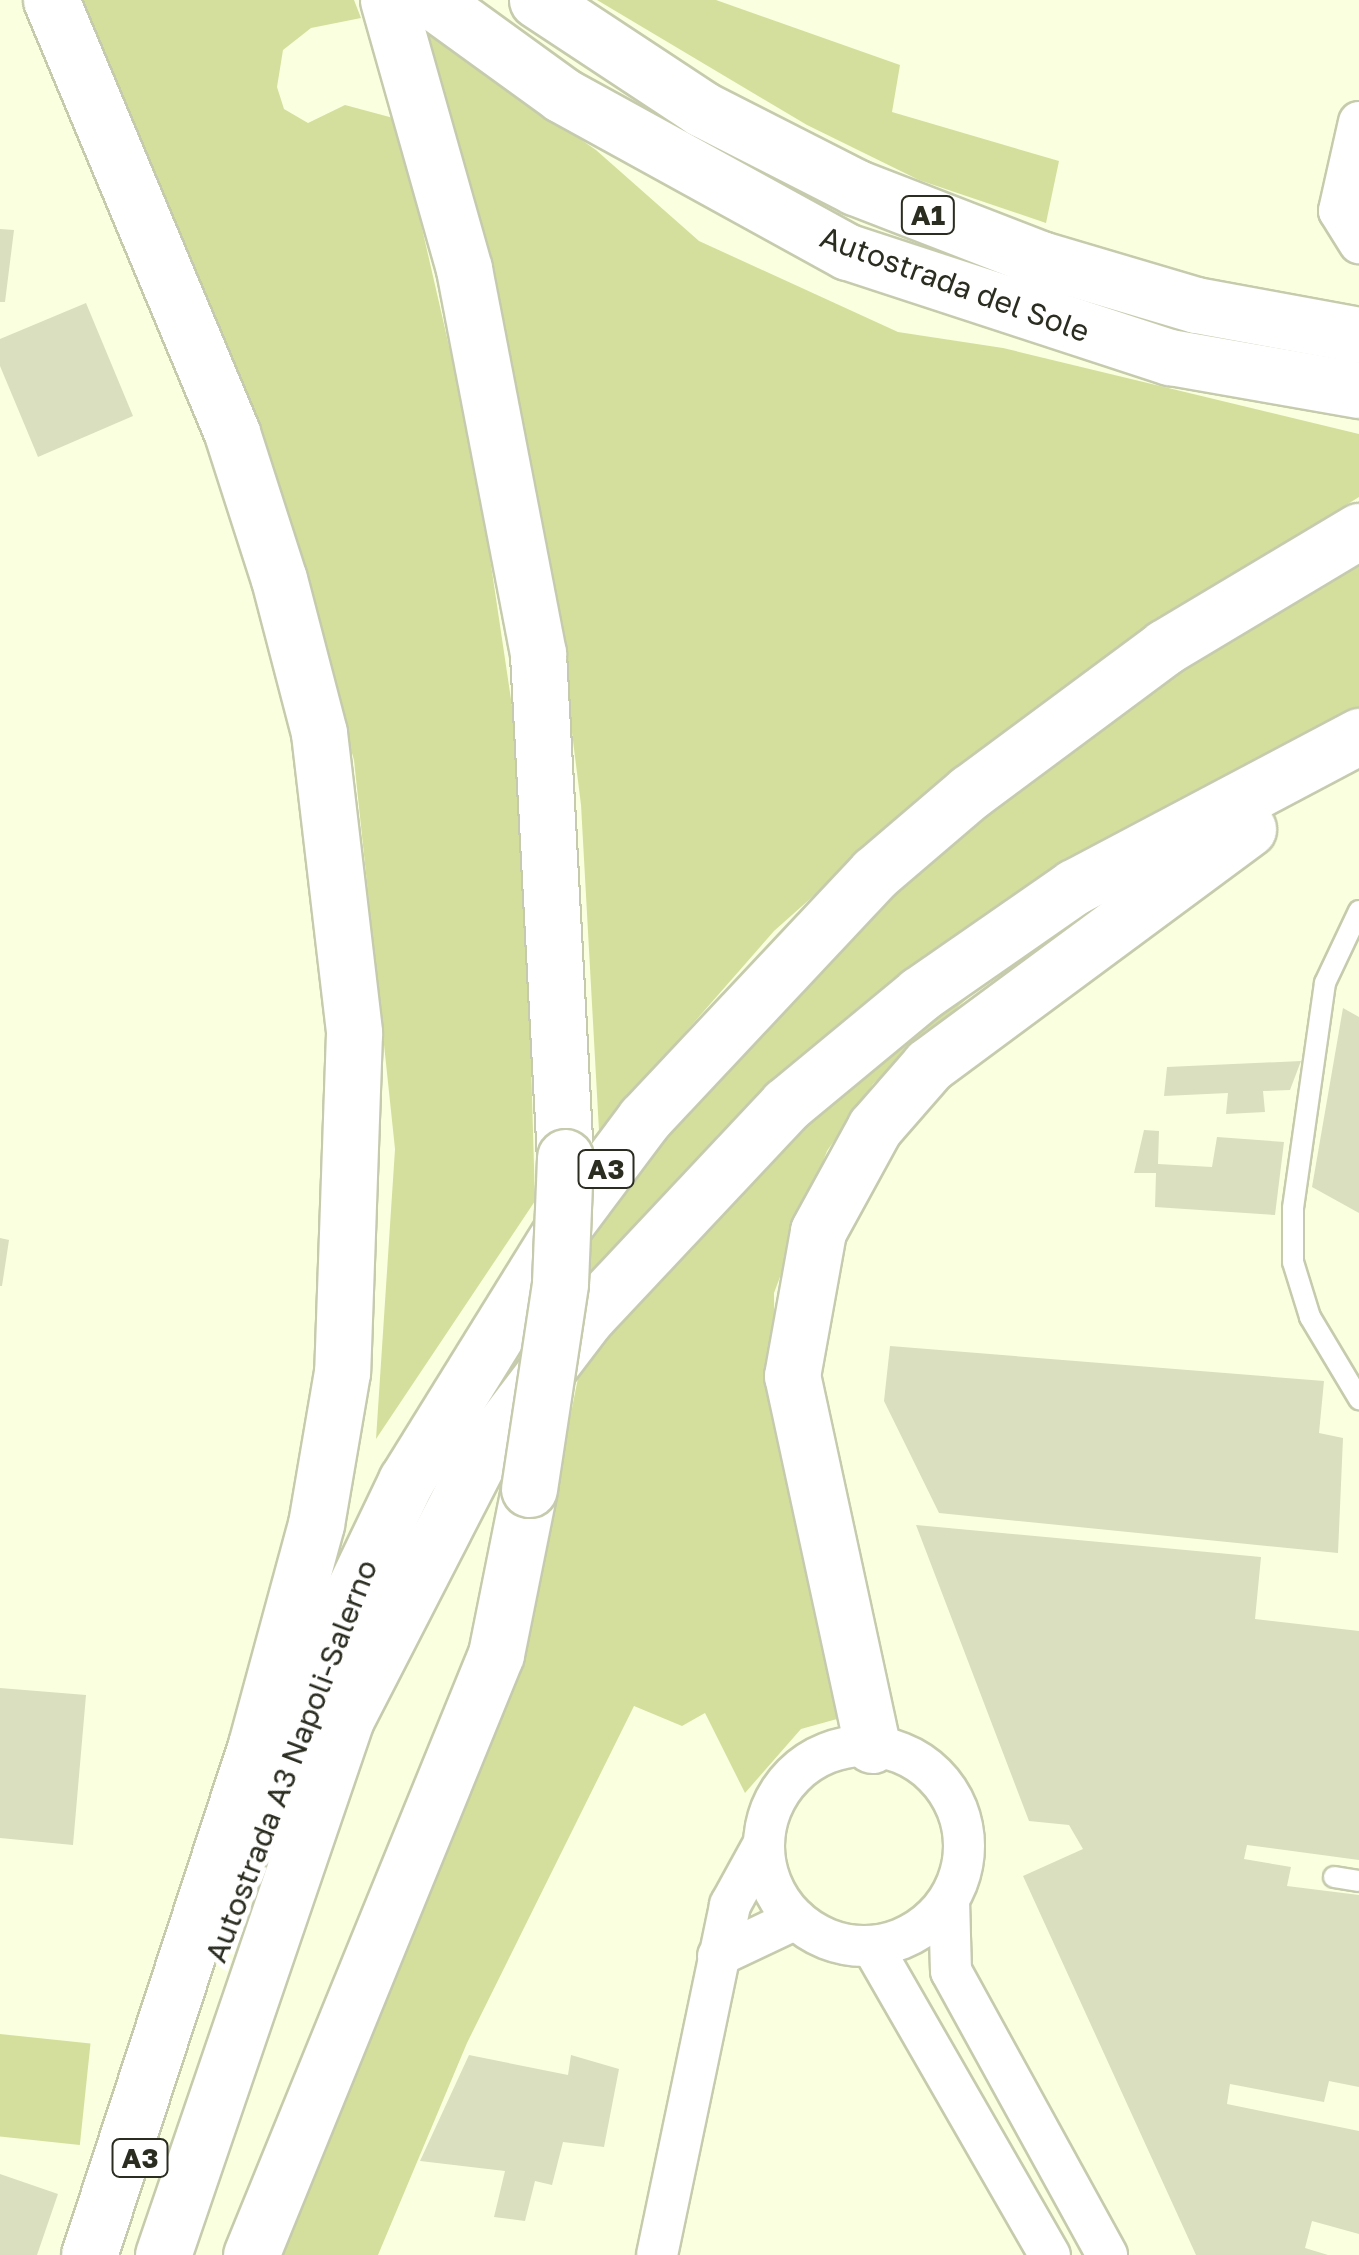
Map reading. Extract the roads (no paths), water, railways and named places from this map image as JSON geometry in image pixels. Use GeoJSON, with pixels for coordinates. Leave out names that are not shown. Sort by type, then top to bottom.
{"type":"FeatureCollection","features":[{"type":"Feature","properties":{"kind":"highway"},"geometry":{"type":"LineString","coordinates":[[51,0],[232,433],[278,579],[318,733],[354,1032],[342,1372],[316,1524],[255,1748],[89,2255]]}},
{"type":"Feature","properties":{"kind":"highway"},"geometry":{"type":"LineString","coordinates":[[251,2255],[496,1654],[529,1489],[560,1283],[566,1157],[538,654],[499,430],[425,108],[388,0]]}},
{"type":"Feature","properties":{"kind":"highway","name":"Autostrada del Sole"},"geometry":{"type":"LineString","coordinates":[[432,0],[562,95],[848,252],[1170,357],[1359,390]]}},
{"type":"Feature","properties":{"kind":"highway","name":"Autostrada del Sole"},"geometry":{"type":"LineString","coordinates":[[537,0],[702,109],[855,187],[1041,259],[1196,305],[1359,335]]}},
{"type":"Feature","properties":{"kind":"highway","name":"Autostrada A3 Napoli-Salerno"},"geometry":{"type":"LineString","coordinates":[[103,2255],[338,1625],[406,1481],[564,1226],[657,1105],[876,873],[1068,715],[1262,582],[1359,531]]}},
{"type":"Feature","properties":{"kind":"highway","name":"Autostrada A3 Napoli-Salerno"},"geometry":{"type":"LineString","coordinates":[[163,2255],[346,1720],[482,1456],[586,1318],[786,1105],[920,994],[1074,887],[1359,736]]}},
{"type":"Feature","properties":{"kind":"highway"},"geometry":{"type":"LineString","coordinates":[[872,1745],[792,1376],[818,1231],[875,1127],[956,1043],[1211,852],[1359,770]]}},
{"type":"Feature","properties":{"kind":"street"},"geometry":{"type":"LineString","coordinates":[[1359,122],[1339,211],[1359,243]]}},
{"type":"Feature","properties":{"kind":"street"},"geometry":{"type":"LineString","coordinates":[[949,1900],[928,1925],[872,1946],[837,1943],[796,1918],[769,1879],[764,1845],[770,1810],[802,1766],[833,1750],[872,1745],[935,1773],[954,1800],[964,1833],[949,1900],[952,1970],[1106,2255]]}},
{"type":"Feature","properties":{"kind":"street"},"geometry":{"type":"LineString","coordinates":[[657,2255],[730,1904],[764,1845]]}},
{"type":"Feature","properties":{"kind":"street"},"geometry":{"type":"LineString","coordinates":[[718,1956],[796,1918]]}},
{"type":"Feature","properties":{"kind":"street"},"geometry":{"type":"LineString","coordinates":[[872,1946],[1050,2255]]}},
{"type":"Feature","properties":{"kind":"lane"},"geometry":{"type":"LineString","coordinates":[[1359,911],[1325,983],[1293,1208],[1294,1262],[1310,1316],[1359,1399]]}},
{"type":"Feature","properties":{"kind":"lane"},"geometry":{"type":"LineString","coordinates":[[1334,1877],[1359,1881]]}}]}
